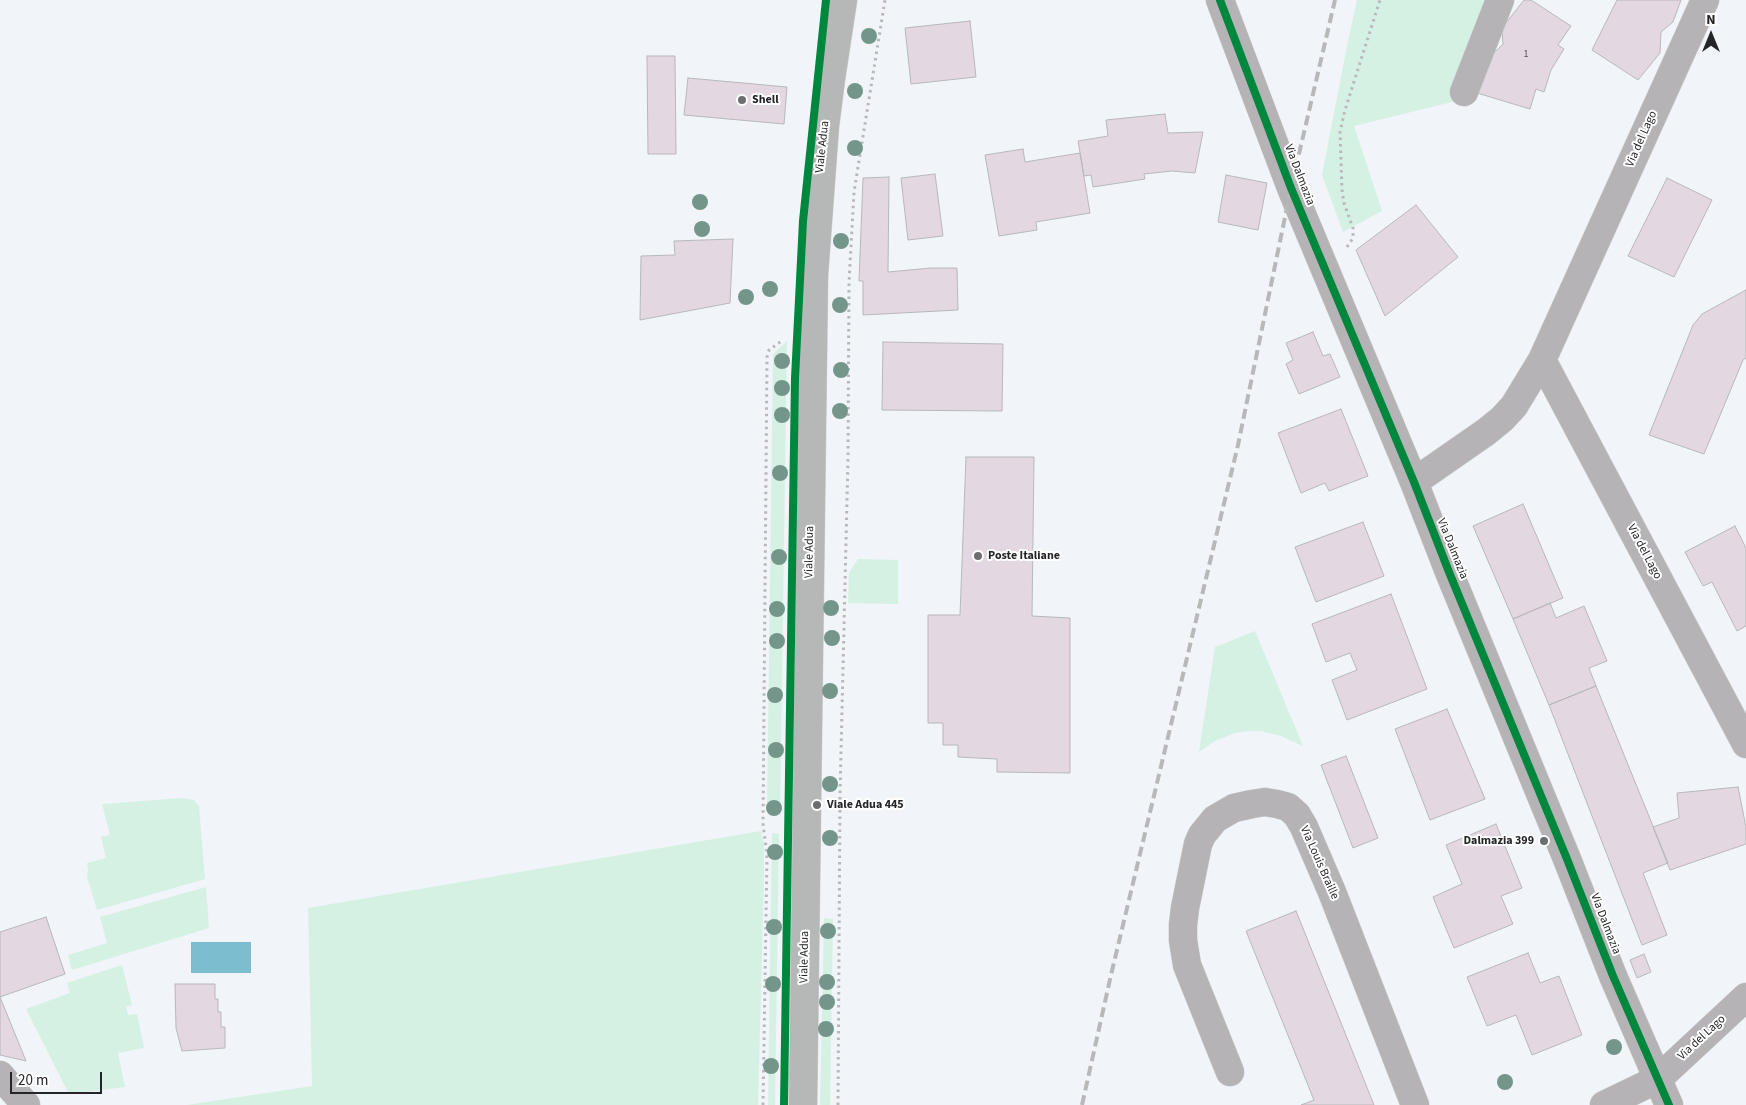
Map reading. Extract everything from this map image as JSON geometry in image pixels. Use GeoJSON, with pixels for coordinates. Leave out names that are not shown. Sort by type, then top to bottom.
{"type":"FeatureCollection","features":[{"type":"Feature","properties":{"kind":"main road","name":"Viale Adua"},"geometry":{"type":"LineString","coordinates":[[803,1105],[814,275],[825,126],[843,0]]}},
{"type":"Feature","properties":{"kind":"street","name":"Via Dalmazia"},"geometry":{"type":"LineString","coordinates":[[1220,0],[1291,188],[1414,482],[1613,976],[1669,1105]]}},
{"type":"Feature","properties":{"kind":"street"},"geometry":{"type":"LineString","coordinates":[[1464,92],[1500,0]]}},
{"type":"Feature","properties":{"kind":"street","name":"Via del Lago"},"geometry":{"type":"LineString","coordinates":[[1414,482],[1502,420],[1514,406],[1542,360],[1705,0]]}},
{"type":"Feature","properties":{"kind":"street","name":"Via del Lago"},"geometry":{"type":"LineString","coordinates":[[1542,360],[1746,744]]}},
{"type":"Feature","properties":{"kind":"street","name":"Via Louis Braille"},"geometry":{"type":"LineString","coordinates":[[1230,1072],[1187,965],[1183,940],[1185,908],[1198,844],[1202,834],[1211,822],[1234,808],[1265,802],[1288,807],[1304,827],[1332,892],[1415,1105]]}},
{"type":"Feature","properties":{"kind":"street","name":"Via del Lago"},"geometry":{"type":"LineString","coordinates":[[1604,1105],[1658,1079],[1746,997]]}},
{"type":"Feature","properties":{"kind":"street"},"geometry":{"type":"LineString","coordinates":[[0,1075],[26,1105]]}},
{"type":"Feature","properties":{"kind":"path"},"geometry":{"type":"LineString","coordinates":[[838,1105],[840,795],[848,458],[849,282],[854,192],[885,0]]}},
{"type":"Feature","properties":{"kind":"path"},"geometry":{"type":"LineString","coordinates":[[1324,266],[1346,248],[1353,238],[1353,228],[1344,203],[1342,190],[1340,132],[1345,110],[1380,0]]}},
{"type":"Feature","properties":{"kind":"path"},"geometry":{"type":"LineString","coordinates":[[763,1105],[767,854],[762,824],[767,357],[769,350],[788,336]]}},
{"type":"Feature","properties":{"kind":"green space"},"geometry":{"type":"Polygon","coordinates":[[[1357,0],[1491,0],[1456,101],[1354,126],[1382,211],[1343,232],[1322,175],[1357,0]]]}},
{"type":"Feature","properties":{"kind":"green space"},"geometry":{"type":"Polygon","coordinates":[[[787,341],[780,812],[767,812],[773,354],[787,341]]]}},
{"type":"Feature","properties":{"kind":"green space"},"geometry":{"type":"Polygon","coordinates":[[[858,559],[898,560],[898,604],[848,603],[849,573],[858,559]]]}},
{"type":"Feature","properties":{"kind":"green space"},"geometry":{"type":"Polygon","coordinates":[[[1255,631],[1303,746],[1281,736],[1261,731],[1249,731],[1235,733],[1215,741],[1199,752],[1215,647],[1255,631]]]}},
{"type":"Feature","properties":{"kind":"green space"},"geometry":{"type":"Polygon","coordinates":[[[182,798],[194,800],[199,806],[205,879],[97,910],[87,877],[87,863],[106,858],[101,837],[110,835],[102,804],[182,798]]]}},
{"type":"Feature","properties":{"kind":"green space"},"geometry":{"type":"Polygon","coordinates":[[[761,831],[764,844],[764,877],[758,1105],[187,1105],[312,1086],[308,908],[761,831]]]}},
{"type":"Feature","properties":{"kind":"green space"},"geometry":{"type":"Polygon","coordinates":[[[772,833],[779,834],[775,1105],[768,1105],[772,833]]]}},
{"type":"Feature","properties":{"kind":"green space"},"geometry":{"type":"Polygon","coordinates":[[[206,887],[209,928],[72,970],[68,955],[107,943],[100,917],[206,887]]]}},
{"type":"Feature","properties":{"kind":"green space"},"geometry":{"type":"Polygon","coordinates":[[[824,918],[833,919],[830,1105],[820,1105],[824,918]]]}},
{"type":"Feature","properties":{"kind":"green space"},"geometry":{"type":"Polygon","coordinates":[[[122,965],[132,1005],[126,1007],[128,1015],[137,1014],[144,1048],[118,1053],[125,1087],[69,1094],[26,1009],[70,993],[67,983],[122,965]]]}},
{"type":"Feature","properties":{"kind":"water"},"geometry":{"type":"Polygon","coordinates":[[[191,942],[251,942],[251,973],[191,973],[191,942]]]}},
{"type":"Feature","properties":{"kind":"building"},"geometry":{"type":"Polygon","coordinates":[[[1524,0],[1531,0],[1571,26],[1558,45],[1564,49],[1551,70],[1544,92],[1536,89],[1530,109],[1477,93],[1485,62],[1503,44],[1502,28],[1524,0]]]}},
{"type":"Feature","properties":{"kind":"building"},"geometry":{"type":"Polygon","coordinates":[[[1617,0],[1681,0],[1673,22],[1661,32],[1660,53],[1638,80],[1592,50],[1617,0]]]}},
{"type":"Feature","properties":{"kind":"building"},"geometry":{"type":"Polygon","coordinates":[[[970,21],[976,77],[911,84],[905,28],[970,21]]]}},
{"type":"Feature","properties":{"kind":"building"},"geometry":{"type":"Polygon","coordinates":[[[647,56],[675,56],[676,154],[648,154],[647,56]]]}},
{"type":"Feature","properties":{"kind":"building"},"geometry":{"type":"Polygon","coordinates":[[[688,78],[787,87],[784,124],[684,115],[688,78]]]}},
{"type":"Feature","properties":{"kind":"building"},"geometry":{"type":"Polygon","coordinates":[[[1165,114],[1168,133],[1203,132],[1195,173],[1172,171],[1144,174],[1145,179],[1093,187],[1091,175],[1084,176],[1078,141],[1108,136],[1106,120],[1165,114]]]}},
{"type":"Feature","properties":{"kind":"building"},"geometry":{"type":"Polygon","coordinates":[[[1023,149],[1025,162],[1080,153],[1090,213],[1036,222],[1037,230],[999,236],[985,155],[1023,149]]]}},
{"type":"Feature","properties":{"kind":"building"},"geometry":{"type":"Polygon","coordinates":[[[935,174],[943,236],[908,240],[901,178],[935,174]]]}},
{"type":"Feature","properties":{"kind":"building"},"geometry":{"type":"Polygon","coordinates":[[[1226,175],[1267,183],[1258,230],[1218,222],[1226,175]]]}},
{"type":"Feature","properties":{"kind":"building"},"geometry":{"type":"Polygon","coordinates":[[[889,177],[888,272],[931,268],[957,268],[958,310],[863,315],[863,281],[859,281],[863,178],[889,177]]]}},
{"type":"Feature","properties":{"kind":"building"},"geometry":{"type":"Polygon","coordinates":[[[1667,178],[1712,200],[1674,277],[1628,256],[1667,178]]]}},
{"type":"Feature","properties":{"kind":"building"},"geometry":{"type":"Polygon","coordinates":[[[1416,205],[1458,257],[1385,316],[1356,250],[1416,205]]]}},
{"type":"Feature","properties":{"kind":"building"},"geometry":{"type":"Polygon","coordinates":[[[733,239],[730,303],[640,320],[641,256],[675,255],[674,241],[733,239]]]}},
{"type":"Feature","properties":{"kind":"building"},"geometry":{"type":"Polygon","coordinates":[[[1746,290],[1746,358],[1743,360],[1704,454],[1649,435],[1693,325],[1702,314],[1746,290]]]}},
{"type":"Feature","properties":{"kind":"building"},"geometry":{"type":"Polygon","coordinates":[[[1313,332],[1323,356],[1330,354],[1340,377],[1299,394],[1286,364],[1293,360],[1286,343],[1313,332]]]}},
{"type":"Feature","properties":{"kind":"building"},"geometry":{"type":"Polygon","coordinates":[[[883,342],[1003,344],[1002,411],[882,410],[883,342]]]}},
{"type":"Feature","properties":{"kind":"building"},"geometry":{"type":"Polygon","coordinates":[[[1341,409],[1368,476],[1329,491],[1325,483],[1301,493],[1278,433],[1341,409]]]}},
{"type":"Feature","properties":{"kind":"building"},"geometry":{"type":"Polygon","coordinates":[[[966,457],[1034,457],[1032,616],[1070,618],[1070,773],[997,772],[997,759],[958,757],[958,745],[943,745],[943,723],[928,723],[928,615],[960,615],[966,457]]]}},
{"type":"Feature","properties":{"kind":"building"},"geometry":{"type":"Polygon","coordinates":[[[1523,504],[1563,598],[1513,619],[1473,526],[1523,504]]]}},
{"type":"Feature","properties":{"kind":"building"},"geometry":{"type":"Polygon","coordinates":[[[1363,522],[1384,576],[1316,602],[1295,547],[1363,522]]]}},
{"type":"Feature","properties":{"kind":"building"},"geometry":{"type":"Polygon","coordinates":[[[1735,526],[1746,548],[1746,626],[1737,631],[1712,582],[1703,586],[1685,552],[1735,526]]]}},
{"type":"Feature","properties":{"kind":"building"},"geometry":{"type":"Polygon","coordinates":[[[1391,594],[1427,689],[1347,720],[1332,680],[1357,670],[1350,653],[1326,662],[1312,624],[1391,594]]]}},
{"type":"Feature","properties":{"kind":"building"},"geometry":{"type":"Polygon","coordinates":[[[1550,603],[1556,618],[1584,606],[1607,661],[1589,668],[1596,686],[1549,705],[1513,619],[1550,603]]]}},
{"type":"Feature","properties":{"kind":"building"},"geometry":{"type":"Polygon","coordinates":[[[1596,686],[1668,863],[1643,873],[1667,935],[1642,945],[1549,705],[1596,686]]]}},
{"type":"Feature","properties":{"kind":"building"},"geometry":{"type":"Polygon","coordinates":[[[1447,709],[1485,799],[1430,820],[1395,729],[1447,709]]]}},
{"type":"Feature","properties":{"kind":"building"},"geometry":{"type":"Polygon","coordinates":[[[1346,756],[1378,838],[1353,848],[1321,765],[1346,756]]]}},
{"type":"Feature","properties":{"kind":"building"},"geometry":{"type":"Polygon","coordinates":[[[1738,787],[1746,827],[1746,844],[1670,870],[1653,827],[1679,818],[1677,793],[1738,787]]]}},
{"type":"Feature","properties":{"kind":"building"},"geometry":{"type":"Polygon","coordinates":[[[1496,824],[1522,888],[1501,896],[1513,924],[1454,948],[1433,897],[1462,884],[1446,845],[1496,824]]]}},
{"type":"Feature","properties":{"kind":"building"},"geometry":{"type":"Polygon","coordinates":[[[1296,911],[1374,1105],[1301,1105],[1314,1100],[1246,931],[1296,911]]]}},
{"type":"Feature","properties":{"kind":"building"},"geometry":{"type":"Polygon","coordinates":[[[46,917],[65,974],[0,997],[0,932],[46,917]]]}},
{"type":"Feature","properties":{"kind":"building"},"geometry":{"type":"Polygon","coordinates":[[[1528,953],[1540,983],[1559,976],[1582,1035],[1532,1055],[1516,1015],[1487,1026],[1467,977],[1528,953]]]}},
{"type":"Feature","properties":{"kind":"building"},"geometry":{"type":"Polygon","coordinates":[[[1644,954],[1651,972],[1637,978],[1630,960],[1644,954]]]}},
{"type":"Feature","properties":{"kind":"building"},"geometry":{"type":"Polygon","coordinates":[[[175,984],[215,984],[215,999],[218,999],[218,1012],[221,1012],[221,1027],[225,1027],[225,1048],[182,1051],[176,1028],[175,984]]]}},
{"type":"Feature","properties":{"kind":"building"},"geometry":{"type":"Polygon","coordinates":[[[0,997],[26,1061],[0,1055],[0,997]]]}},
{"type":"Feature","properties":{"kind":"railway"},"geometry":{"type":"LineString","coordinates":[[1082,1105],[1111,975],[1238,445],[1291,188],[1335,0]]}},
{"type":"Feature","properties":{"kind":"cycle path"},"geometry":{"type":"LineString","coordinates":[[784,1105],[795,378],[803,221],[826,0]]}},
{"type":"Feature","properties":{"kind":"cycle path"},"geometry":{"type":"LineString","coordinates":[[1220,0],[1291,188],[1414,482],[1613,976],[1669,1105]]}},
{"type":"Feature","properties":{"kind":"place","name":"Shell"},"geometry":{"type":"Point","coordinates":[742,100]}},
{"type":"Feature","properties":{"kind":"place","name":"Poste Italiane"},"geometry":{"type":"Point","coordinates":[978,556]}},
{"type":"Feature","properties":{"kind":"place","name":"Viale Adua 445"},"geometry":{"type":"Point","coordinates":[817,805]}},
{"type":"Feature","properties":{"kind":"place","name":"Dalmazia 399"},"geometry":{"type":"Point","coordinates":[1544,841]}}]}
